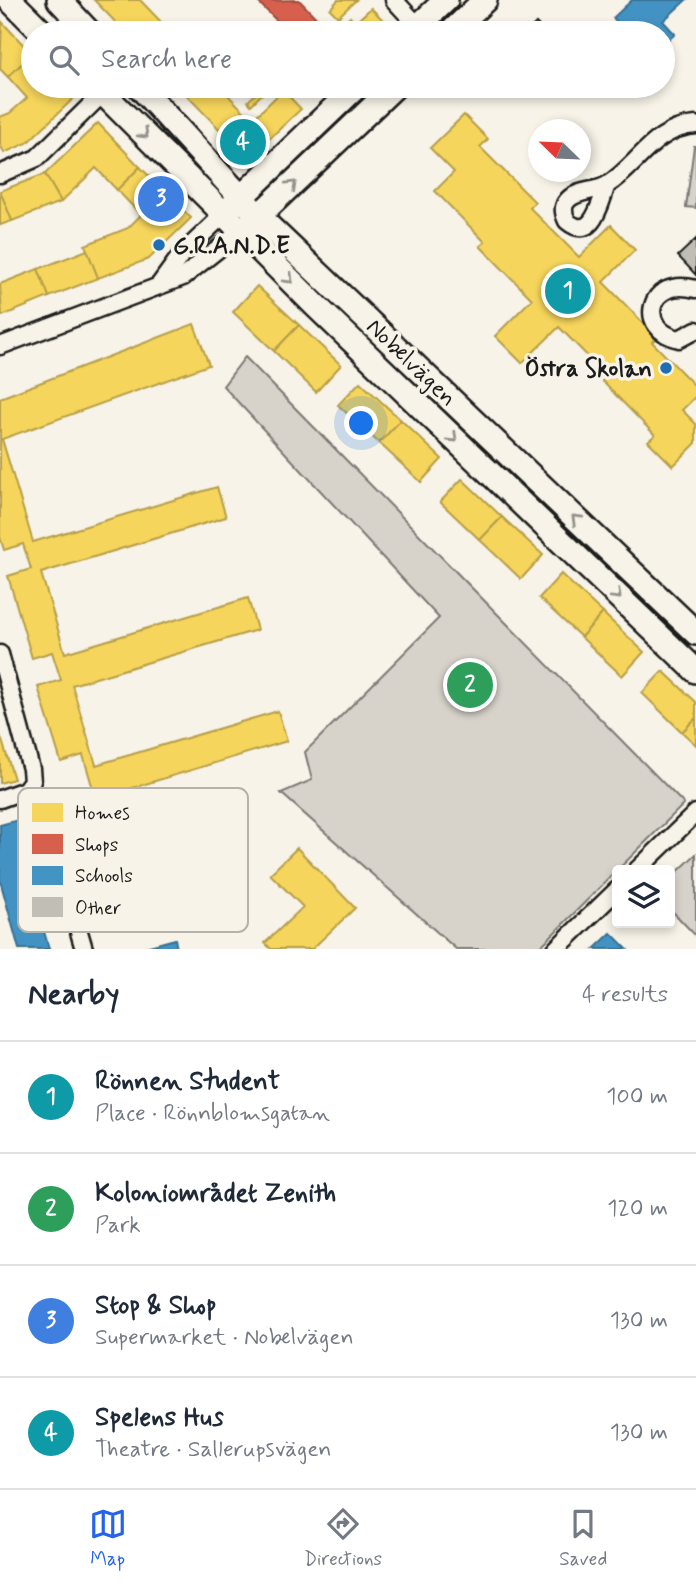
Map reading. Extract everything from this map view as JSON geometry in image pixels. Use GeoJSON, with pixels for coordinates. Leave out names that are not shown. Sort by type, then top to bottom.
{"type":"FeatureCollection","features":[{"type":"Feature","properties":{"kind":"main road"},"geometry":{"type":"LineString","coordinates":[[10,0],[31,21]]}},
{"type":"Feature","properties":{"kind":"main road"},"geometry":{"type":"LineString","coordinates":[[59,0],[79,21]]}},
{"type":"Feature","properties":{"kind":"main road"},"geometry":{"type":"LineString","coordinates":[[424,21],[446,0]]}},
{"type":"Feature","properties":{"kind":"main road"},"geometry":{"type":"LineString","coordinates":[[463,21],[485,0]]}},
{"type":"Feature","properties":{"kind":"main road","name":"Nobelvägen"},"geometry":{"type":"LineString","coordinates":[[108,98],[224,214],[250,224],[696,633]]}},
{"type":"Feature","properties":{"kind":"main road","name":"Nobelvägen"},"geometry":{"type":"LineString","coordinates":[[150,98],[242,196],[250,224],[316,306],[696,671]]}},
{"type":"Feature","properties":{"kind":"main road"},"geometry":{"type":"LineString","coordinates":[[224,214],[344,98]]}},
{"type":"Feature","properties":{"kind":"main road"},"geometry":{"type":"LineString","coordinates":[[250,224],[383,98]]}},
{"type":"Feature","properties":{"kind":"street"},"geometry":{"type":"LineString","coordinates":[[394,0],[409,21]]}},
{"type":"Feature","properties":{"kind":"street"},"geometry":{"type":"LineString","coordinates":[[0,174],[37,158],[93,98]]}},
{"type":"Feature","properties":{"kind":"street"},"geometry":{"type":"LineString","coordinates":[[607,185],[653,143],[674,130],[696,125]]}},
{"type":"Feature","properties":{"kind":"street"},"geometry":{"type":"LineString","coordinates":[[160,284],[181,255],[224,214]]}},
{"type":"Feature","properties":{"kind":"street"},"geometry":{"type":"LineString","coordinates":[[0,346],[183,277],[250,224]]}},
{"type":"Feature","properties":{"kind":"street"},"geometry":{"type":"LineString","coordinates":[[696,289],[671,286],[660,293],[654,304],[653,317],[658,328],[668,337],[679,339],[696,330]]}},
{"type":"Feature","properties":{"kind":"street"},"geometry":{"type":"LineString","coordinates":[[0,654],[32,769],[32,781],[27,788]]}},
{"type":"Feature","properties":{"kind":"street"},"geometry":{"type":"LineString","coordinates":[[0,799],[18,793]]}},
{"type":"Feature","properties":{"kind":"street"},"geometry":{"type":"LineString","coordinates":[[642,865],[696,813]]}},
{"type":"Feature","properties":{"kind":"street"},"geometry":{"type":"LineString","coordinates":[[556,949],[612,895]]}},
{"type":"Feature","properties":{"kind":"street"},"geometry":{"type":"LineString","coordinates":[[79,932],[84,949]]}},
{"type":"Feature","properties":{"kind":"shaded area"},"geometry":{"type":"Polygon","coordinates":[[[696,146],[696,208],[686,207],[696,146]]]}},
{"type":"Feature","properties":{"kind":"shaded area"},"geometry":{"type":"Polygon","coordinates":[[[245,357],[684,804],[623,865],[612,865],[612,876],[538,949],[456,949],[281,793],[312,780],[305,752],[439,618],[223,386],[245,357]]]}},
{"type":"Feature","properties":{"kind":"shaded area"},"geometry":{"type":"Polygon","coordinates":[[[696,854],[696,936],[675,914],[675,874],[696,854]]]}},
{"type":"Feature","properties":{"kind":"building: Homes"},"geometry":{"type":"Polygon","coordinates":[[[94,0],[140,0],[160,21],[114,21],[94,0]]]}},
{"type":"Feature","properties":{"kind":"building: Homes"},"geometry":{"type":"Polygon","coordinates":[[[338,0],[356,0],[338,17],[330,9],[338,0]]]}},
{"type":"Feature","properties":{"kind":"building: Homes"},"geometry":{"type":"Polygon","coordinates":[[[371,8],[384,21],[357,21],[371,8]]]}},
{"type":"Feature","properties":{"kind":"building: Homes"},"geometry":{"type":"Polygon","coordinates":[[[2,22],[21,42],[21,65],[8,77],[0,69],[2,22]]]}},
{"type":"Feature","properties":{"kind":"building: Homes"},"geometry":{"type":"Polygon","coordinates":[[[21,65],[21,91],[8,77],[21,65]]]}},
{"type":"Feature","properties":{"kind":"building: Homes"},"geometry":{"type":"Polygon","coordinates":[[[27,98],[74,98],[27,143],[4,153],[0,144],[0,117],[10,113],[27,98]]]}},
{"type":"Feature","properties":{"kind":"building: Homes"},"geometry":{"type":"Polygon","coordinates":[[[190,98],[231,98],[270,138],[248,159],[190,98]]]}},
{"type":"Feature","properties":{"kind":"building: Homes"},"geometry":{"type":"Polygon","coordinates":[[[251,98],[258,98],[251,105],[248,101],[251,98]]]}},
{"type":"Feature","properties":{"kind":"building: Homes"},"geometry":{"type":"Polygon","coordinates":[[[275,98],[291,98],[301,109],[270,138],[252,120],[275,98]]]}},
{"type":"Feature","properties":{"kind":"building: Homes"},"geometry":{"type":"Polygon","coordinates":[[[464,115],[488,139],[480,147],[535,202],[530,208],[579,257],[611,225],[635,250],[603,282],[657,337],[652,342],[696,387],[696,396],[682,410],[696,424],[696,443],[673,466],[648,441],[655,435],[602,381],[607,376],[559,327],[522,363],[495,336],[532,299],[480,246],[485,242],[435,191],[454,172],[430,148],[464,115]]]}},
{"type":"Feature","properties":{"kind":"building: Homes"},"geometry":{"type":"Polygon","coordinates":[[[98,123],[140,167],[117,190],[96,168],[61,202],[45,174],[98,123]]]}},
{"type":"Feature","properties":{"kind":"building: Homes"},"geometry":{"type":"Polygon","coordinates":[[[140,167],[191,218],[149,259],[98,278],[85,245],[128,228],[141,215],[117,190],[140,167]]]}},
{"type":"Feature","properties":{"kind":"building: Homes"},"geometry":{"type":"Polygon","coordinates":[[[45,174],[61,202],[12,221],[0,191],[45,174]]]}},
{"type":"Feature","properties":{"kind":"building: Homes"},"geometry":{"type":"Polygon","coordinates":[[[0,191],[12,221],[0,225],[0,191]]]}},
{"type":"Feature","properties":{"kind":"building: Homes"},"geometry":{"type":"Polygon","coordinates":[[[87,250],[98,278],[49,297],[38,269],[87,250]]]}},
{"type":"Feature","properties":{"kind":"building: Homes"},"geometry":{"type":"Polygon","coordinates":[[[38,269],[49,297],[2,316],[0,284],[38,269]]]}},
{"type":"Feature","properties":{"kind":"building: Homes"},"geometry":{"type":"Polygon","coordinates":[[[257,286],[299,325],[274,351],[233,312],[257,286]]]}},
{"type":"Feature","properties":{"kind":"building: Homes"},"geometry":{"type":"Polygon","coordinates":[[[194,324],[209,365],[2,439],[33,542],[217,487],[226,517],[41,573],[65,653],[248,598],[257,630],[72,685],[96,765],[278,711],[287,741],[132,788],[93,788],[83,755],[61,762],[38,687],[61,680],[52,652],[32,658],[8,576],[31,569],[23,544],[4,550],[0,537],[0,398],[194,324]]]}},
{"type":"Feature","properties":{"kind":"building: Homes"},"geometry":{"type":"Polygon","coordinates":[[[299,325],[341,365],[316,392],[274,351],[299,325]]]}},
{"type":"Feature","properties":{"kind":"building: Homes"},"geometry":{"type":"Polygon","coordinates":[[[360,382],[401,420],[379,443],[338,405],[360,382]]]}},
{"type":"Feature","properties":{"kind":"building: Homes"},"geometry":{"type":"Polygon","coordinates":[[[401,420],[442,459],[421,482],[379,443],[401,420]]]}},
{"type":"Feature","properties":{"kind":"building: Homes"},"geometry":{"type":"Polygon","coordinates":[[[462,479],[502,517],[480,540],[440,502],[462,479]]]}},
{"type":"Feature","properties":{"kind":"building: Homes"},"geometry":{"type":"Polygon","coordinates":[[[502,517],[543,555],[521,579],[480,540],[502,517]]]}},
{"type":"Feature","properties":{"kind":"building: Homes"},"geometry":{"type":"Polygon","coordinates":[[[561,574],[603,613],[581,637],[539,598],[561,574]]]}},
{"type":"Feature","properties":{"kind":"building: Homes"},"geometry":{"type":"Polygon","coordinates":[[[603,613],[644,652],[622,676],[581,637],[603,613]]]}},
{"type":"Feature","properties":{"kind":"building: Homes"},"geometry":{"type":"Polygon","coordinates":[[[663,671],[696,702],[696,718],[682,732],[642,693],[663,671]]]}},
{"type":"Feature","properties":{"kind":"building: Homes"},"geometry":{"type":"Polygon","coordinates":[[[696,718],[696,745],[682,732],[696,718]]]}},
{"type":"Feature","properties":{"kind":"building: Homes"},"geometry":{"type":"Polygon","coordinates":[[[0,734],[14,779],[0,783],[0,734]]]}},
{"type":"Feature","properties":{"kind":"building: Homes"},"geometry":{"type":"Polygon","coordinates":[[[297,848],[355,908],[312,949],[271,949],[265,943],[303,907],[270,874],[297,848]]]}},
{"type":"Feature","properties":{"kind":"building: Shops"},"geometry":{"type":"Polygon","coordinates":[[[299,0],[319,21],[277,21],[257,1],[299,0]]]}},
{"type":"Feature","properties":{"kind":"building: Schools"},"geometry":{"type":"Polygon","coordinates":[[[632,0],[686,0],[663,21],[616,21],[613,18],[632,0]]]}},
{"type":"Feature","properties":{"kind":"building: Schools"},"geometry":{"type":"Polygon","coordinates":[[[18,820],[18,932],[44,932],[49,949],[19,949],[0,880],[0,825],[18,820]]]}},
{"type":"Feature","properties":{"kind":"building: Schools"},"geometry":{"type":"Polygon","coordinates":[[[611,933],[627,949],[594,949],[611,933]]]}},
{"type":"Feature","properties":{"kind":"building: Schools"},"geometry":{"type":"Polygon","coordinates":[[[175,939],[177,949],[138,949],[175,939]]]}},
{"type":"Feature","properties":{"kind":"building: Other"},"geometry":{"type":"Polygon","coordinates":[[[696,239],[696,275],[678,256],[696,239]]]}},
{"type":"Feature","properties":{"kind":"place","name":"Spelens Hus"},"geometry":{"type":"Point","coordinates":[243,142]}},
{"type":"Feature","properties":{"kind":"place","name":"Stop & Shop"},"geometry":{"type":"Point","coordinates":[161,199]}},
{"type":"Feature","properties":{"kind":"place","name":"G.R.A.N.D.E"},"geometry":{"type":"Point","coordinates":[159,245]}},
{"type":"Feature","properties":{"kind":"place","name":"Rönnen Student"},"geometry":{"type":"Point","coordinates":[568,291]}},
{"type":"Feature","properties":{"kind":"place","name":"Östra Skolan"},"geometry":{"type":"Point","coordinates":[666,368]}},
{"type":"Feature","properties":{"kind":"place","name":"Koloniområdet Zenith"},"geometry":{"type":"Point","coordinates":[470,685]}}]}
